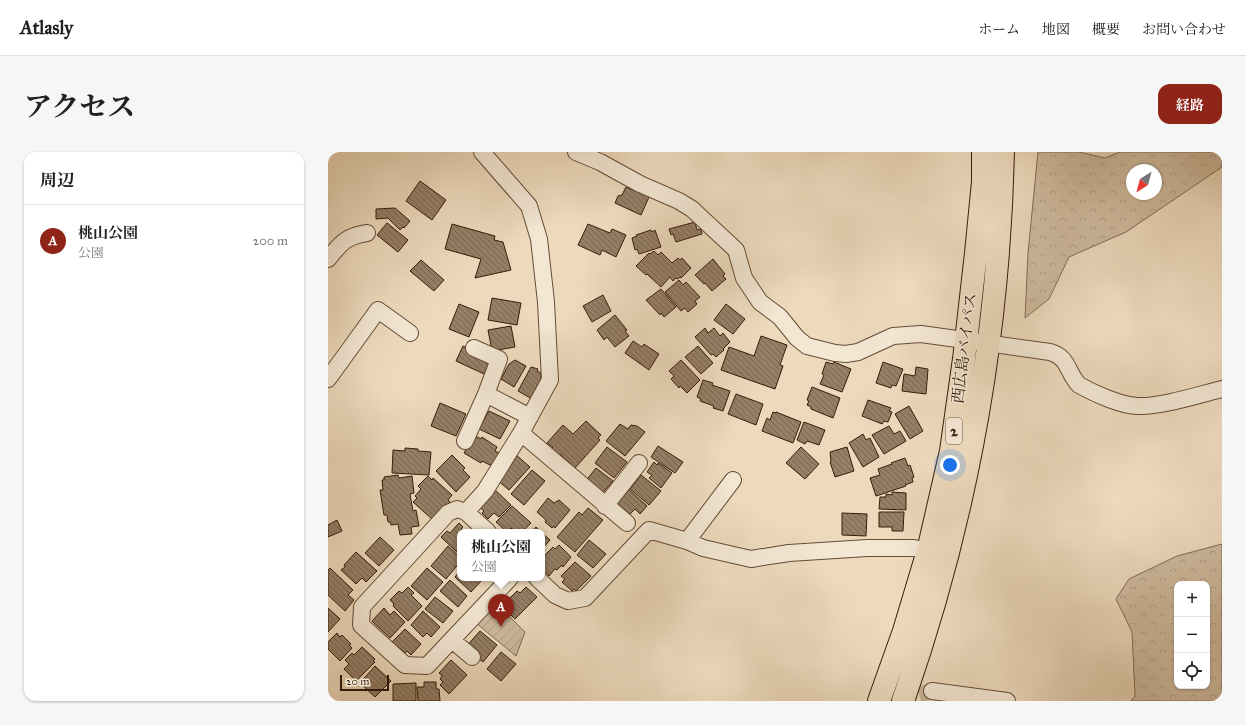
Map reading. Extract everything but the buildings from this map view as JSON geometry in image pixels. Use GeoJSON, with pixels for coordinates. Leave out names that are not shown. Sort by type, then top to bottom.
{"type":"FeatureCollection","features":[{"type":"Feature","properties":{"kind":"highway","name":"西広島バイパス"},"geometry":{"type":"LineString","coordinates":[[879,701],[904,631],[928,551],[951,451],[966,340],[982,198],[983,152]]}},
{"type":"Feature","properties":{"kind":"highway","name":"西広島バイパス"},"geometry":{"type":"LineString","coordinates":[[903,701],[930,619],[956,524],[976,427],[989,343],[1000,231],[1003,152]]}},
{"type":"Feature","properties":{"kind":"street"},"geometry":{"type":"LineString","coordinates":[[466,512],[485,490],[521,433],[550,380],[546,302],[539,239],[529,206],[482,152]]}},
{"type":"Feature","properties":{"kind":"street"},"geometry":{"type":"LineString","coordinates":[[576,152],[600,162],[640,184],[679,201],[692,209],[736,250],[744,278],[760,302],[780,317],[797,338],[807,346],[835,353],[846,354],[858,352],[890,336],[926,334],[1057,354],[1062,358],[1075,381],[1125,404],[1147,406],[1222,389]]}},
{"type":"Feature","properties":{"kind":"street"},"geometry":{"type":"LineString","coordinates":[[328,259],[342,242],[356,235],[368,233]]}},
{"type":"Feature","properties":{"kind":"street"},"geometry":{"type":"LineString","coordinates":[[328,379],[378,310],[410,333]]}},
{"type":"Feature","properties":{"kind":"street"},"geometry":{"type":"LineString","coordinates":[[464,441],[486,394],[499,360],[474,348]]}},
{"type":"Feature","properties":{"kind":"street"},"geometry":{"type":"LineString","coordinates":[[486,394],[530,417]]}},
{"type":"Feature","properties":{"kind":"street"},"geometry":{"type":"LineString","coordinates":[[521,433],[605,506],[627,522]]}},
{"type":"Feature","properties":{"kind":"street"},"geometry":{"type":"LineString","coordinates":[[605,506],[639,463]]}},
{"type":"Feature","properties":{"kind":"street"},"geometry":{"type":"LineString","coordinates":[[687,541],[733,480]]}},
{"type":"Feature","properties":{"kind":"street"},"geometry":{"type":"LineString","coordinates":[[485,529],[466,512],[457,509],[448,513],[362,607],[361,625],[405,665],[427,666],[507,581]]}},
{"type":"Feature","properties":{"kind":"street"},"geometry":{"type":"LineString","coordinates":[[540,581],[555,595],[568,601],[585,598],[649,530],[687,541],[703,548],[751,559],[789,553],[867,548],[914,548],[928,551]]}},
{"type":"Feature","properties":{"kind":"street"},"geometry":{"type":"LineString","coordinates":[[452,640],[472,657]]}},
{"type":"Feature","properties":{"kind":"street"},"geometry":{"type":"LineString","coordinates":[[932,691],[978,699],[1007,701]]}},
{"type":"Feature","properties":{"kind":"green space"},"geometry":{"type":"Polygon","coordinates":[[[1038,152],[1079,152],[1105,158],[1120,152],[1222,152],[1222,167],[1126,232],[1069,257],[1049,299],[1025,318],[1028,253],[1038,152]]]}},
{"type":"Feature","properties":{"kind":"green space"},"geometry":{"type":"Polygon","coordinates":[[[1222,544],[1222,701],[1131,701],[1135,696],[1132,632],[1116,599],[1129,579],[1177,556],[1222,544]]]}},
{"type":"Feature","properties":{"kind":"green space"},"geometry":{"type":"Polygon","coordinates":[[[495,602],[525,632],[516,656],[476,623],[495,602]]]}},
{"type":"Feature","properties":{"kind":"tunnel"},"geometry":{"type":"LineString","coordinates":[[896,701],[932,691]]}},
{"type":"Feature","properties":{"kind":"place","name":"桃山公園"},"geometry":{"type":"Point","coordinates":[501,627]}}]}
